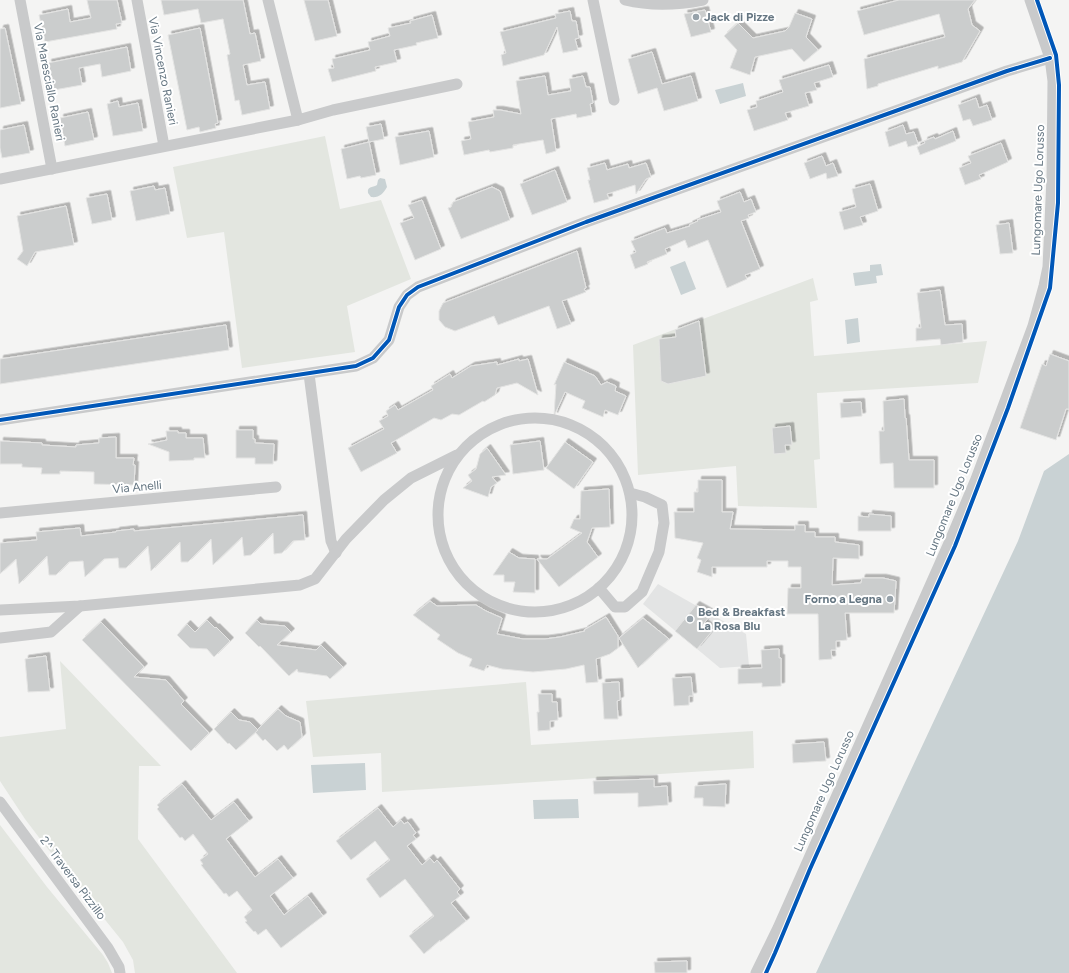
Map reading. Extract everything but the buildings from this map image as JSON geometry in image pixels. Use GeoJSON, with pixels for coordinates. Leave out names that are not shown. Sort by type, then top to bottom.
{"type":"FeatureCollection","features":[{"type":"Feature","properties":{"kind":"street","name":"Via Maresciallo Ranieri"},"geometry":{"type":"LineString","coordinates":[[20,0],[52,169]]}},
{"type":"Feature","properties":{"kind":"street","name":"Via Vincenzo Ranieri"},"geometry":{"type":"LineString","coordinates":[[136,0],[164,146]]}},
{"type":"Feature","properties":{"kind":"street"},"geometry":{"type":"LineString","coordinates":[[268,0],[298,120]]}},
{"type":"Feature","properties":{"kind":"street"},"geometry":{"type":"LineString","coordinates":[[593,0],[614,100]]}},
{"type":"Feature","properties":{"kind":"street"},"geometry":{"type":"LineString","coordinates":[[625,0],[639,3],[670,4],[703,0]]}},
{"type":"Feature","properties":{"kind":"street","name":"Lungomare Ugo Lorusso"},"geometry":{"type":"LineString","coordinates":[[756,973],[784,915],[952,536],[976,479],[1033,326],[1048,267],[1052,177],[1053,81],[1050,58],[1030,0]]}},
{"type":"Feature","properties":{"kind":"street"},"geometry":{"type":"LineString","coordinates":[[0,420],[356,366],[373,358],[389,340],[398,307],[407,295],[418,287],[586,222],[1007,71],[1050,58]]}},
{"type":"Feature","properties":{"kind":"street"},"geometry":{"type":"LineString","coordinates":[[0,179],[298,120],[333,110],[457,84]]}},
{"type":"Feature","properties":{"kind":"street"},"geometry":{"type":"LineString","coordinates":[[309,374],[331,541],[336,553]]}},
{"type":"Feature","properties":{"kind":"street"},"geometry":{"type":"LineString","coordinates":[[528,417],[556,419],[581,429],[603,445],[620,467],[630,492],[632,519],[628,545],[616,568],[599,588],[578,602],[553,611],[527,612],[501,606],[478,594],[459,576],[445,554],[438,529],[438,502],[444,477],[458,454],[478,435],[502,423],[528,417]]}},
{"type":"Feature","properties":{"kind":"street"},"geometry":{"type":"LineString","coordinates":[[0,610],[80,606],[300,586],[315,579],[346,539],[384,500],[411,478],[458,454]]}},
{"type":"Feature","properties":{"kind":"street","name":"Via Anelli"},"geometry":{"type":"LineString","coordinates":[[0,513],[276,487]]}},
{"type":"Feature","properties":{"kind":"street"},"geometry":{"type":"LineString","coordinates":[[599,588],[615,607],[625,607],[642,592],[659,552],[664,523],[662,505],[630,492]]}},
{"type":"Feature","properties":{"kind":"street"},"geometry":{"type":"LineString","coordinates":[[0,638],[51,632],[80,606]]}},
{"type":"Feature","properties":{"kind":"street","name":"2^ Traversa Pizzillo"},"geometry":{"type":"LineString","coordinates":[[0,802],[108,948],[119,967],[120,973]]}},
{"type":"Feature","properties":{"kind":"shaded area"},"geometry":{"type":"Polygon","coordinates":[[[743,83],[746,96],[720,104],[715,90],[743,83]]]}},
{"type":"Feature","properties":{"kind":"shaded area"},"geometry":{"type":"Polygon","coordinates":[[[325,136],[340,209],[381,200],[411,279],[347,306],[355,352],[242,368],[224,232],[187,238],[173,167],[325,136]]]}},
{"type":"Feature","properties":{"kind":"shaded area"},"geometry":{"type":"Polygon","coordinates":[[[380,178],[385,179],[387,187],[380,195],[371,197],[368,193],[368,189],[377,185],[380,178]]]}},
{"type":"Feature","properties":{"kind":"shaded area"},"geometry":{"type":"Polygon","coordinates":[[[685,261],[696,289],[681,295],[670,267],[685,261]]]}},
{"type":"Feature","properties":{"kind":"shaded area"},"geometry":{"type":"Polygon","coordinates":[[[881,264],[883,275],[876,276],[877,283],[855,286],[853,273],[870,271],[870,265],[881,264]]]}},
{"type":"Feature","properties":{"kind":"shaded area"},"geometry":{"type":"Polygon","coordinates":[[[813,278],[818,300],[810,302],[814,356],[987,341],[978,383],[817,393],[820,459],[814,460],[817,508],[738,506],[736,466],[638,475],[633,345],[813,278]]]}},
{"type":"Feature","properties":{"kind":"shaded area"},"geometry":{"type":"Polygon","coordinates":[[[858,318],[860,342],[847,344],[845,320],[858,318]]]}},
{"type":"Feature","properties":{"kind":"shaded area"},"geometry":{"type":"Polygon","coordinates":[[[1069,454],[1069,973],[816,973],[1018,541],[1044,471],[1069,454]]]}},
{"type":"Feature","properties":{"kind":"shaded area","name":"Bed & Breakfast La Rosa Blu"},"geometry":{"type":"Polygon","coordinates":[[[658,584],[746,634],[749,666],[720,668],[643,604],[658,584]]]}},
{"type":"Feature","properties":{"kind":"shaded area"},"geometry":{"type":"Polygon","coordinates":[[[60,661],[161,766],[139,766],[138,839],[237,973],[135,973],[133,960],[123,942],[44,844],[25,819],[0,781],[0,737],[66,729],[60,661]]]}},
{"type":"Feature","properties":{"kind":"shaded area"},"geometry":{"type":"Polygon","coordinates":[[[526,682],[531,745],[753,731],[754,768],[382,792],[381,753],[313,757],[306,701],[526,682]]]}},
{"type":"Feature","properties":{"kind":"shaded area"},"geometry":{"type":"Polygon","coordinates":[[[365,763],[366,790],[313,793],[311,765],[365,763]]]}},
{"type":"Feature","properties":{"kind":"shaded area"},"geometry":{"type":"Polygon","coordinates":[[[578,799],[579,818],[534,819],[533,800],[578,799]]]}},
{"type":"Feature","properties":{"kind":"shaded area"},"geometry":{"type":"Polygon","coordinates":[[[0,825],[47,887],[103,955],[112,973],[0,973],[0,825]]]}},
{"type":"Feature","properties":{"kind":"cycle path"},"geometry":{"type":"LineString","coordinates":[[766,973],[810,869],[955,546],[1008,408],[1050,288],[1058,203],[1059,85],[1056,55],[1037,0]]}},
{"type":"Feature","properties":{"kind":"cycle path"},"geometry":{"type":"LineString","coordinates":[[0,420],[356,366],[373,358],[389,340],[399,307],[407,295],[418,287],[586,222],[1007,71],[1050,58]]}},
{"type":"Feature","properties":{"kind":"place","name":"Jack di Pizze"},"geometry":{"type":"Point","coordinates":[696,17]}},
{"type":"Feature","properties":{"kind":"place","name":"Forno a Legna"},"geometry":{"type":"Point","coordinates":[890,599]}},
{"type":"Feature","properties":{"kind":"place","name":"Bed & Breakfast La Rosa Blu"},"geometry":{"type":"Point","coordinates":[690,619]}}]}
